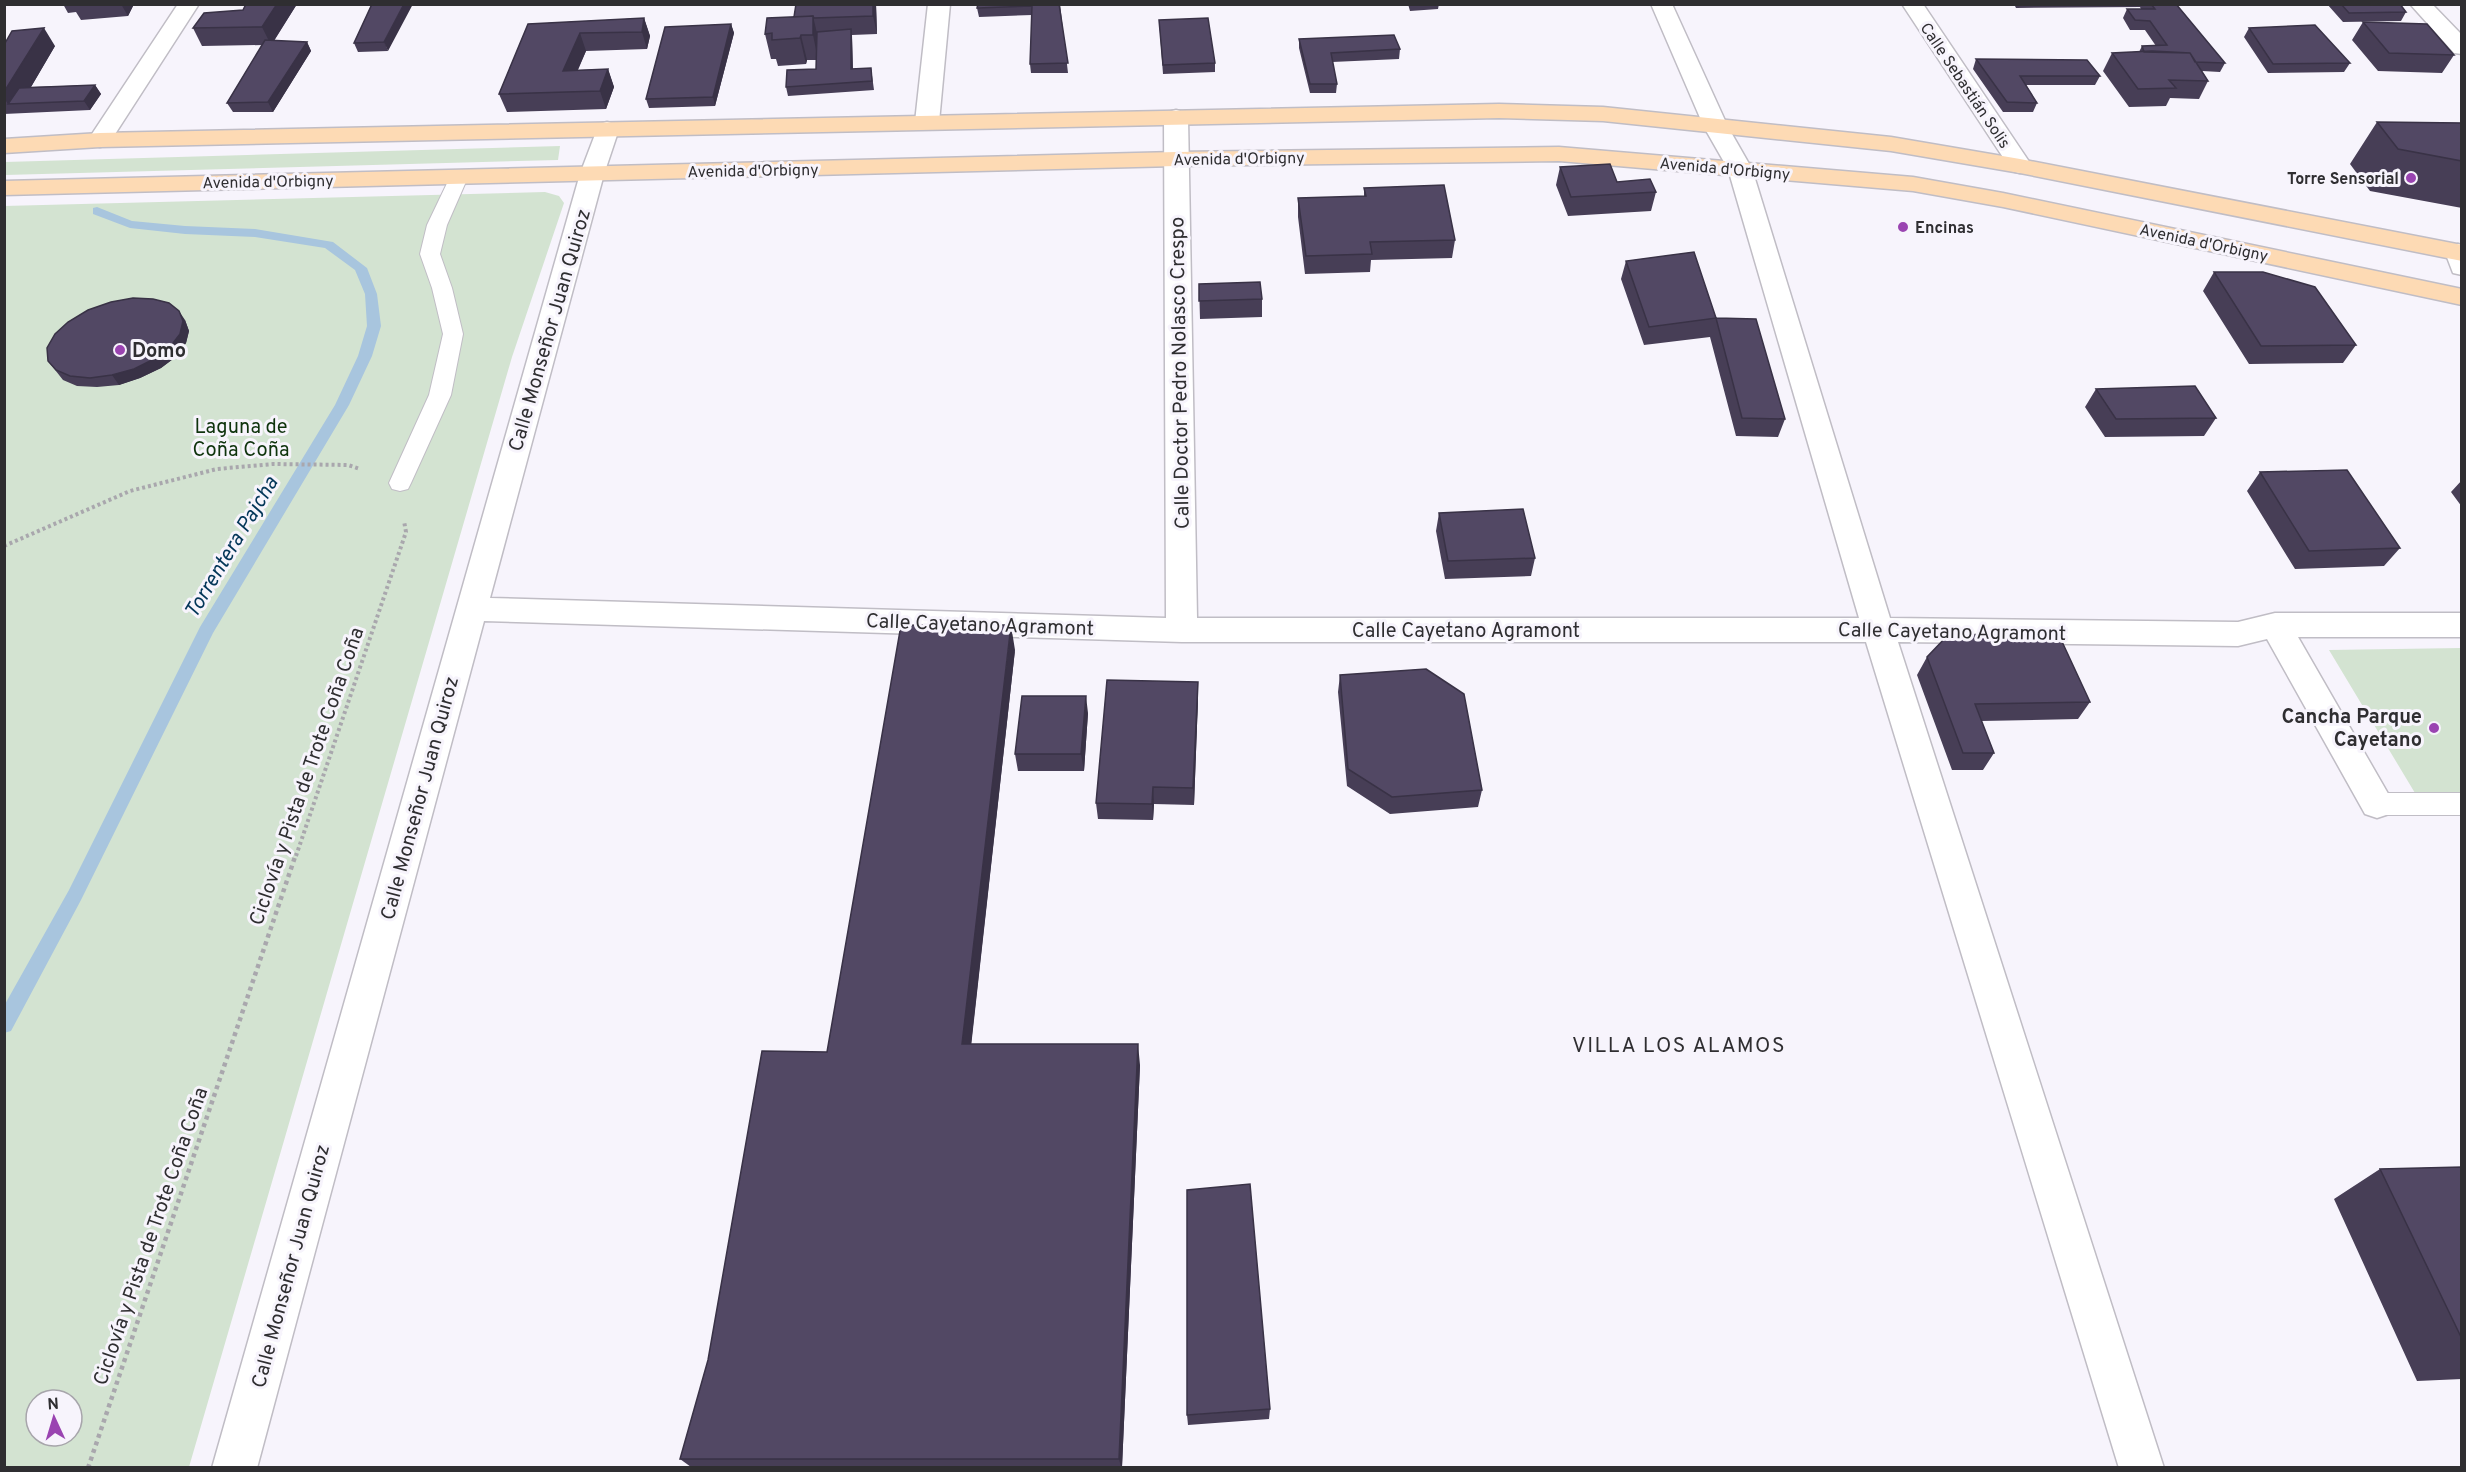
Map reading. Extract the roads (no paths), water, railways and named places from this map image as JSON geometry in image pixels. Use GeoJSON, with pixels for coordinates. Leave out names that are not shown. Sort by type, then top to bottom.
{"type":"FeatureCollection","features":[{"type":"Feature","properties":{"kind":"main road","name":"Avenida d'Orbigny"},"geometry":{"type":"LineString","coordinates":[[4,146],[100,140],[1176,117],[1499,111],[1603,114],[1891,144],[2020,166],[2460,257]]}},
{"type":"Feature","properties":{"kind":"main road","name":"Avenida d'Orbigny"},"geometry":{"type":"LineString","coordinates":[[4,188],[1176,159],[1558,154],[1913,184],[2003,200],[2462,297]]}},
{"type":"Feature","properties":{"kind":"street"},"geometry":{"type":"LineString","coordinates":[[100,140],[189,4]]}},
{"type":"Feature","properties":{"kind":"street"},"geometry":{"type":"LineString","coordinates":[[927,122],[939,4]]}},
{"type":"Feature","properties":{"kind":"street"},"geometry":{"type":"LineString","coordinates":[[1661,4],[1716,127],[1740,169],[1878,630],[2142,1467]]}},
{"type":"Feature","properties":{"kind":"street","name":"Calle Sebastián Solis"},"geometry":{"type":"LineString","coordinates":[[1912,4],[2020,166]]}},
{"type":"Feature","properties":{"kind":"street"},"geometry":{"type":"LineString","coordinates":[[2420,4],[2462,48]]}},
{"type":"Feature","properties":{"kind":"street","name":"Calle Doctor Pedro Nolasco Crespo"},"geometry":{"type":"LineString","coordinates":[[1176,117],[1182,630]]}},
{"type":"Feature","properties":{"kind":"street","name":"Calle Monseñor Juan Quiroz"},"geometry":{"type":"LineString","coordinates":[[234,1467],[592,174],[607,129]]}},
{"type":"Feature","properties":{"kind":"street","name":"Calle Cayetano Agramont"},"geometry":{"type":"LineString","coordinates":[[471,609],[1182,630],[1878,630],[2238,634],[2275,625],[2462,625]]}},
{"type":"Feature","properties":{"kind":"street"},"geometry":{"type":"LineString","coordinates":[[2275,625],[2377,804]]}},
{"type":"Feature","properties":{"kind":"lane"},"geometry":{"type":"LineString","coordinates":[[400,483],[440,395],[453,334],[442,288],[430,254],[437,225],[459,177]]}},
{"type":"Feature","properties":{"kind":"lane"},"geometry":{"type":"LineString","coordinates":[[2377,804],[2462,804]]}},
{"type":"Feature","properties":{"kind":"waterway","name":"Torrentera Pajcha"},"geometry":{"type":"LineString","coordinates":[[4,1025],[75,895],[206,631],[342,405],[365,356],[374,326],[371,294],[361,268],[329,245],[255,233],[185,230],[130,224],[97,211]]}},
{"type":"Feature","properties":{"kind":"place","name":"Torre Sensorial"},"geometry":{"type":"Point","coordinates":[2411,178]}},
{"type":"Feature","properties":{"kind":"place","name":"Encinas"},"geometry":{"type":"Point","coordinates":[1903,227]}},
{"type":"Feature","properties":{"kind":"place","name":"Domo"},"geometry":{"type":"Point","coordinates":[120,350]}},
{"type":"Feature","properties":{"kind":"place","name":"Cancha Parque Cayetano"},"geometry":{"type":"Point","coordinates":[2434,728]}},
{"type":"Feature","properties":{"kind":"district","name":"VILLA LOS ALAMOS"},"geometry":{"type":"Point","coordinates":[1679,1045]}},
{"type":"Feature","properties":{"kind":"park label","name":"Laguna de Coña Coña"},"geometry":{"type":"Point","coordinates":[241,438]}}]}
